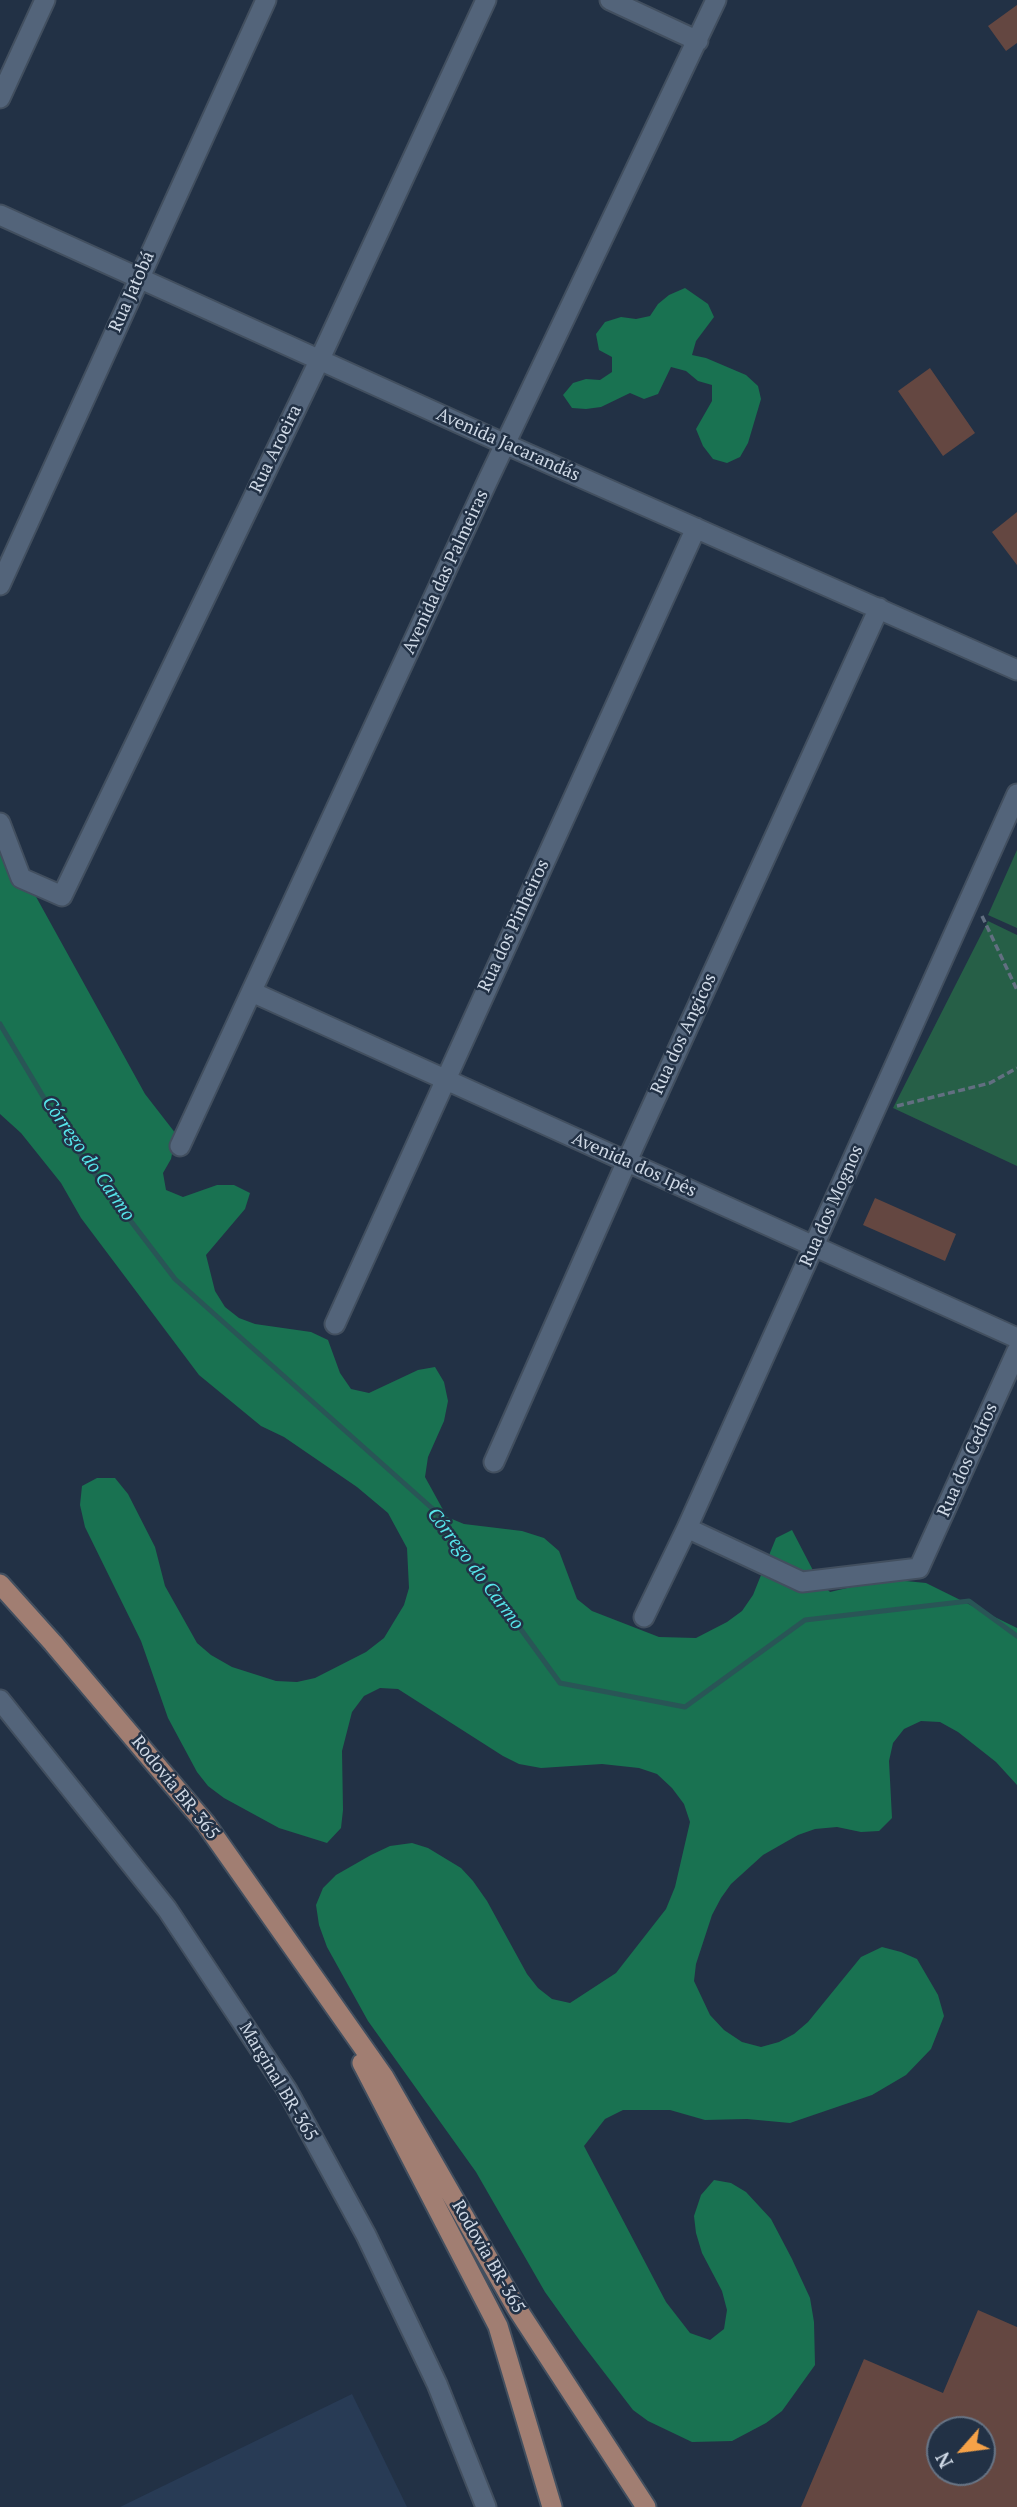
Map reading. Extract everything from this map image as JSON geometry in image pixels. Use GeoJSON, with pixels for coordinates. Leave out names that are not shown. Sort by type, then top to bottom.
{"type":"FeatureCollection","features":[{"type":"Feature","properties":{"kind":"main road","name":"Rodovia BR-365"},"geometry":{"type":"LineString","coordinates":[[0,1584],[206,1824],[384,2077],[516,2307],[646,2507]]}},
{"type":"Feature","properties":{"kind":"main road","name":"Rodovia BR-365"},"geometry":{"type":"LineString","coordinates":[[333,2006],[498,2326],[552,2507]]}},
{"type":"Feature","properties":{"kind":"street"},"geometry":{"type":"LineString","coordinates":[[0,98],[45,0]]}},
{"type":"Feature","properties":{"kind":"street","name":"Rua Jatobá"},"geometry":{"type":"LineString","coordinates":[[0,585],[266,0]]}},
{"type":"Feature","properties":{"kind":"street","name":"Rua Aroeira"},"geometry":{"type":"LineString","coordinates":[[0,823],[21,878],[62,896],[319,361],[486,0]]}},
{"type":"Feature","properties":{"kind":"street"},"geometry":{"type":"LineString","coordinates":[[610,0],[698,41]]}},
{"type":"Feature","properties":{"kind":"street","name":"Avenida das Palmeiras"},"geometry":{"type":"LineString","coordinates":[[180,1146],[505,444],[716,0]]}},
{"type":"Feature","properties":{"kind":"street","name":"Avenida Jacarandás"},"geometry":{"type":"LineString","coordinates":[[0,215],[319,361],[1017,670]]}},
{"type":"Feature","properties":{"kind":"street","name":"Rua dos Pinheiros"},"geometry":{"type":"LineString","coordinates":[[335,1324],[696,528]]}},
{"type":"Feature","properties":{"kind":"street","name":"Rua dos Angicos"},"geometry":{"type":"LineString","coordinates":[[494,1462],[626,1161],[879,608]]}},
{"type":"Feature","properties":{"kind":"street","name":"Rua dos Mognos"},"geometry":{"type":"LineString","coordinates":[[644,1617],[687,1528],[1017,794]]}},
{"type":"Feature","properties":{"kind":"street","name":"Avenida dos Ipês"},"geometry":{"type":"LineString","coordinates":[[252,992],[1017,1338]]}},
{"type":"Feature","properties":{"kind":"street","name":"Rua dos Cedros"},"geometry":{"type":"LineString","coordinates":[[687,1528],[802,1582],[919,1568],[1017,1351]]}},
{"type":"Feature","properties":{"kind":"street","name":"Marginal BR-365"},"geometry":{"type":"LineString","coordinates":[[0,1700],[167,1909],[287,2091],[366,2235],[437,2384],[486,2507]]}},
{"type":"Feature","properties":{"kind":"path"},"geometry":{"type":"LineString","coordinates":[[972,894],[1017,990]]}},
{"type":"Feature","properties":{"kind":"path"},"geometry":{"type":"LineString","coordinates":[[874,1111],[990,1083],[1017,1068]]}},
{"type":"Feature","properties":{"kind":"shaded area"},"geometry":{"type":"Polygon","coordinates":[[[352,2394],[407,2507],[120,2507],[352,2394]]]}},
{"type":"Feature","properties":{"kind":"green space"},"geometry":{"type":"Polygon","coordinates":[[[685,288],[708,304],[714,317],[696,341],[692,355],[746,375],[758,386],[761,399],[748,443],[740,457],[727,463],[713,459],[703,446],[696,429],[712,401],[712,385],[698,381],[686,371],[671,367],[658,394],[644,399],[630,393],[601,407],[586,409],[572,408],[563,395],[573,383],[586,379],[600,380],[612,372],[612,357],[599,350],[596,334],[605,322],[621,317],[636,319],[650,316],[658,304],[669,295],[685,288]]]}},
{"type":"Feature","properties":{"kind":"green space"},"geometry":{"type":"Polygon","coordinates":[[[0,823],[8,846],[145,1094],[176,1134],[171,1159],[163,1173],[166,1190],[183,1197],[217,1185],[234,1185],[250,1193],[245,1209],[206,1255],[215,1291],[225,1307],[239,1318],[255,1324],[311,1332],[328,1340],[340,1373],[351,1389],[369,1393],[418,1370],[435,1367],[444,1382],[448,1401],[444,1421],[428,1457],[425,1477],[447,1517],[464,1524],[522,1531],[544,1538],[559,1551],[577,1599],[592,1611],[659,1637],[696,1638],[742,1611],[753,1595],[776,1538],[792,1530],[818,1580],[830,1592],[885,1579],[926,1583],[1017,1628],[1017,1785],[996,1762],[958,1732],[940,1722],[921,1721],[904,1729],[893,1743],[889,1761],[892,1818],[879,1831],[861,1832],[837,1827],[815,1829],[798,1835],[763,1855],[731,1884],[721,1898],[712,1915],[696,1964],[694,1981],[710,2015],[724,2030],[742,2042],[761,2047],[779,2042],[808,2022],[861,1957],[882,1947],[901,1952],[917,1959],[938,1995],[944,2016],[931,2049],[906,2075],[872,2095],[790,2123],[747,2119],[705,2120],[670,2110],[623,2110],[605,2119],[584,2146],[666,2302],[690,2333],[710,2340],[724,2329],[727,2310],[722,2291],[702,2253],[694,2216],[701,2195],[714,2180],[731,2183],[746,2192],[771,2219],[792,2259],[810,2298],[814,2322],[815,2365],[782,2411],[732,2441],[692,2442],[648,2421],[633,2410],[545,2292],[476,2172],[368,2021],[327,1947],[319,1925],[316,1905],[323,1888],[336,1875],[371,1855],[390,1846],[412,1843],[428,1848],[461,1868],[473,1881],[527,1974],[538,1988],[552,1999],[570,2003],[616,1973],[666,1909],[675,1887],[690,1822],[684,1804],[657,1774],[639,1768],[602,1764],[541,1768],[519,1764],[398,1689],[380,1688],[364,1696],[352,1712],[342,1751],[341,1828],[327,1843],[279,1828],[224,1798],[208,1786],[197,1772],[168,1718],[141,1641],[85,1527],[80,1505],[82,1486],[97,1478],[115,1478],[128,1494],[155,1547],[165,1586],[197,1643],[232,1667],[276,1681],[297,1682],[315,1678],[366,1652],[384,1638],[404,1605],[409,1588],[407,1548],[388,1513],[357,1487],[284,1437],[261,1426],[199,1375],[81,1218],[61,1183],[21,1133],[0,1114],[0,823]]]}},
{"type":"Feature","properties":{"kind":"green space"},"geometry":{"type":"Polygon","coordinates":[[[1017,850],[1017,928],[988,915],[1017,850]]]}},
{"type":"Feature","properties":{"kind":"green space"},"geometry":{"type":"Polygon","coordinates":[[[988,921],[1017,935],[1017,1166],[893,1108],[988,921]]]}},
{"type":"Feature","properties":{"kind":"building"},"geometry":{"type":"Polygon","coordinates":[[[1017,5],[1017,43],[1006,51],[988,26],[1017,5]]]}},
{"type":"Feature","properties":{"kind":"building"},"geometry":{"type":"Polygon","coordinates":[[[930,368],[975,433],[943,456],[898,391],[930,368]]]}},
{"type":"Feature","properties":{"kind":"building"},"geometry":{"type":"Polygon","coordinates":[[[1017,512],[1017,565],[992,532],[1017,512]]]}},
{"type":"Feature","properties":{"kind":"building"},"geometry":{"type":"Polygon","coordinates":[[[875,1198],[956,1234],[945,1261],[863,1225],[875,1198]]]}},
{"type":"Feature","properties":{"kind":"building"},"geometry":{"type":"Polygon","coordinates":[[[978,2310],[1017,2327],[1017,2507],[801,2507],[864,2359],[943,2393],[978,2310]]]}},
{"type":"Feature","properties":{"kind":"waterway","name":"Córrego do Carmo"},"geometry":{"type":"LineString","coordinates":[[0,1024],[69,1140],[175,1279],[434,1510],[560,1683],[685,1707],[805,1620],[969,1601],[1017,1636]]}}]}
